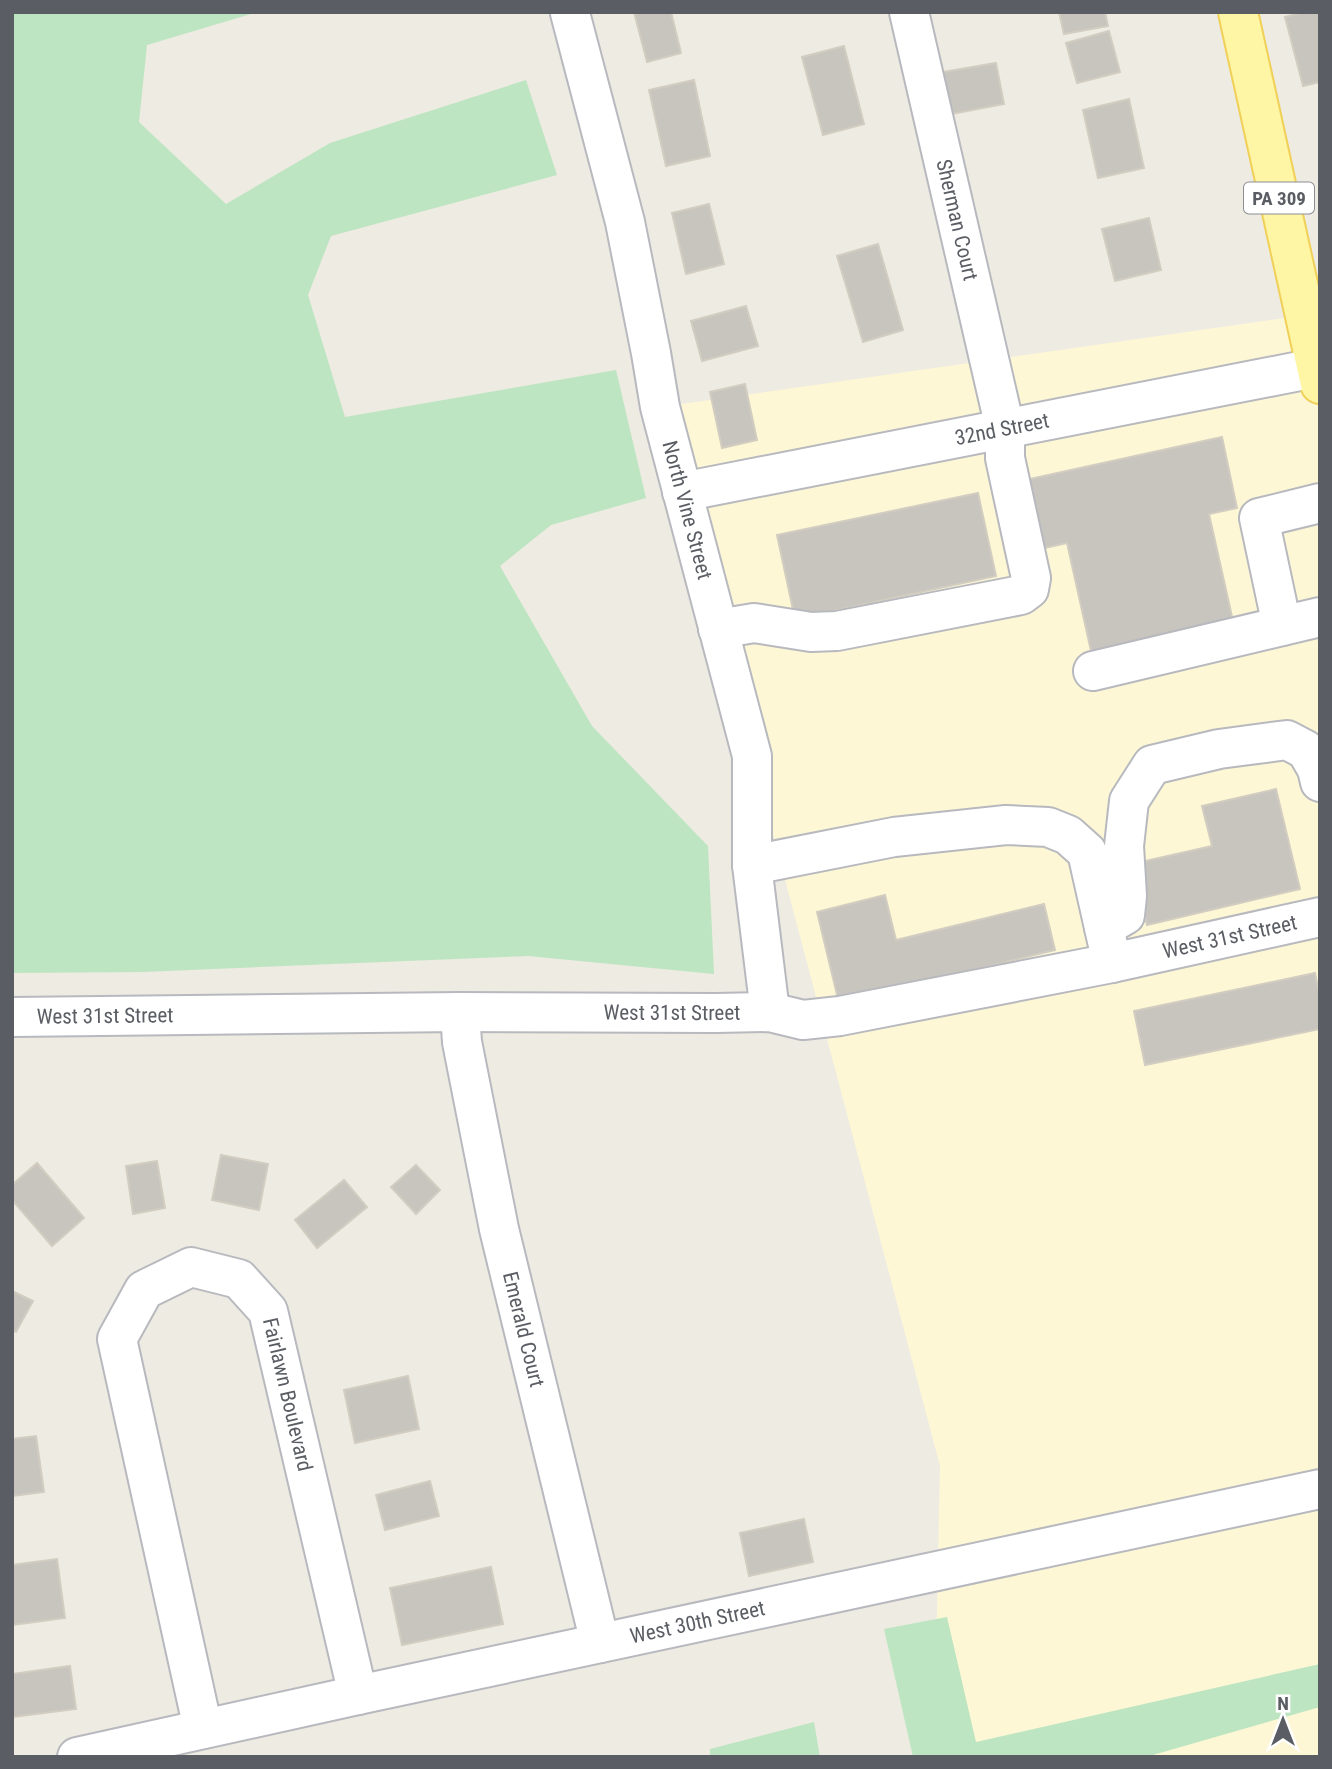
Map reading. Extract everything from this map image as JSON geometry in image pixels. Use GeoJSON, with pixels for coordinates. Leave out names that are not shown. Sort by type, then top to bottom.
{"type":"FeatureCollection","features":[{"type":"Feature","properties":{"kind":"main road","name":"PA 309"},"geometry":{"type":"LineString","coordinates":[[1238,12],[1319,373]]}},
{"type":"Feature","properties":{"kind":"street","name":"Sherman Court"},"geometry":{"type":"LineString","coordinates":[[718,629],[754,623],[811,632],[837,631],[1021,595],[1029,589],[1031,578],[1005,458],[1005,428],[909,12]]}},
{"type":"Feature","properties":{"kind":"street","name":"North Vine Street"},"geometry":{"type":"LineString","coordinates":[[570,13],[625,222],[660,407],[752,756],[752,865],[770,1012]]}},
{"type":"Feature","properties":{"kind":"street","name":"32nd Street"},"geometry":{"type":"LineString","coordinates":[[682,492],[1005,428],[1319,373]]}},
{"type":"Feature","properties":{"kind":"street"},"geometry":{"type":"LineString","coordinates":[[1282,626],[1259,518],[1320,503]]}},
{"type":"Feature","properties":{"kind":"street"},"geometry":{"type":"LineString","coordinates":[[1093,671],[1320,617]]}},
{"type":"Feature","properties":{"kind":"street"},"geometry":{"type":"LineString","coordinates":[[1108,945],[1125,915],[1127,896],[1124,846],[1129,802],[1152,765],[1219,749],[1287,740],[1306,750],[1317,769],[1320,782]]}},
{"type":"Feature","properties":{"kind":"street"},"geometry":{"type":"LineString","coordinates":[[752,865],[894,837],[1006,825],[1048,827],[1068,835],[1087,852],[1108,945]]}},
{"type":"Feature","properties":{"kind":"street","name":"West 31st Street"},"geometry":{"type":"LineString","coordinates":[[12,1017],[770,1012],[803,1020],[840,1016],[1108,945],[1320,917]]}},
{"type":"Feature","properties":{"kind":"street","name":"Emerald Court"},"geometry":{"type":"LineString","coordinates":[[460,1012],[462,1042],[499,1228],[600,1643]]}},
{"type":"Feature","properties":{"kind":"street","name":"Fairlawn Boulevard"},"geometry":{"type":"LineString","coordinates":[[203,1729],[117,1339],[144,1290],[191,1267],[239,1279],[268,1311],[358,1695]]}},
{"type":"Feature","properties":{"kind":"street","name":"West 30th Street"},"geometry":{"type":"LineString","coordinates":[[77,1757],[1320,1489]]}},
{"type":"Feature","properties":{"kind":"shaded area"},"geometry":{"type":"Polygon","coordinates":[[[1320,313],[1320,1757],[934,1757],[940,1466],[660,407],[1320,313]]]}},
{"type":"Feature","properties":{"kind":"green space"},"geometry":{"type":"Polygon","coordinates":[[[12,12],[258,12],[147,45],[139,122],[226,204],[330,143],[526,80],[557,175],[331,236],[308,295],[345,417],[616,370],[646,498],[551,525],[500,566],[592,726],[708,846],[714,974],[528,956],[142,972],[12,973],[12,12]]]}},
{"type":"Feature","properties":{"kind":"green space"},"geometry":{"type":"Polygon","coordinates":[[[947,1617],[976,1742],[1320,1664],[1320,1707],[1146,1757],[913,1757],[884,1629],[947,1617]]]}},
{"type":"Feature","properties":{"kind":"green space"},"geometry":{"type":"Polygon","coordinates":[[[814,1722],[820,1757],[710,1757],[710,1749],[814,1722]]]}},
{"type":"Feature","properties":{"kind":"building"},"geometry":{"type":"Polygon","coordinates":[[[634,12],[671,12],[681,53],[647,62],[634,12]]]}},
{"type":"Feature","properties":{"kind":"building"},"geometry":{"type":"Polygon","coordinates":[[[1059,12],[1105,12],[1108,26],[1064,34],[1059,12]]]}},
{"type":"Feature","properties":{"kind":"building"},"geometry":{"type":"Polygon","coordinates":[[[1304,12],[1320,12],[1320,82],[1303,86],[1285,17],[1304,12]]]}},
{"type":"Feature","properties":{"kind":"building"},"geometry":{"type":"Polygon","coordinates":[[[1109,31],[1120,72],[1077,83],[1066,43],[1109,31]]]}},
{"type":"Feature","properties":{"kind":"building"},"geometry":{"type":"Polygon","coordinates":[[[844,46],[864,124],[823,135],[802,57],[844,46]]]}},
{"type":"Feature","properties":{"kind":"building"},"geometry":{"type":"Polygon","coordinates":[[[996,63],[1004,104],[951,114],[943,72],[996,63]]]}},
{"type":"Feature","properties":{"kind":"building"},"geometry":{"type":"Polygon","coordinates":[[[694,80],[710,156],[666,166],[649,90],[694,80]]]}},
{"type":"Feature","properties":{"kind":"building"},"geometry":{"type":"Polygon","coordinates":[[[1129,99],[1144,168],[1098,178],[1083,110],[1129,99]]]}},
{"type":"Feature","properties":{"kind":"building"},"geometry":{"type":"Polygon","coordinates":[[[709,204],[724,264],[686,274],[672,213],[709,204]]]}},
{"type":"Feature","properties":{"kind":"building"},"geometry":{"type":"Polygon","coordinates":[[[1149,218],[1161,270],[1115,281],[1102,229],[1149,218]]]}},
{"type":"Feature","properties":{"kind":"building"},"geometry":{"type":"Polygon","coordinates":[[[878,244],[903,330],[863,342],[837,256],[878,244]]]}},
{"type":"Feature","properties":{"kind":"building"},"geometry":{"type":"Polygon","coordinates":[[[746,306],[758,346],[702,361],[691,321],[746,306]]]}},
{"type":"Feature","properties":{"kind":"building"},"geometry":{"type":"Polygon","coordinates":[[[745,384],[757,440],[722,448],[710,392],[745,384]]]}},
{"type":"Feature","properties":{"kind":"building"},"geometry":{"type":"Polygon","coordinates":[[[1222,437],[1237,508],[1209,514],[1233,621],[1091,651],[1067,543],[1031,551],[1016,482],[1222,437]]]}},
{"type":"Feature","properties":{"kind":"building"},"geometry":{"type":"Polygon","coordinates":[[[978,493],[996,576],[795,619],[777,535],[978,493]]]}},
{"type":"Feature","properties":{"kind":"building"},"geometry":{"type":"Polygon","coordinates":[[[1276,789],[1300,889],[1147,925],[1132,864],[1212,846],[1202,806],[1276,789]]]}},
{"type":"Feature","properties":{"kind":"building"},"geometry":{"type":"Polygon","coordinates":[[[885,895],[896,940],[1044,904],[1055,950],[839,1003],[817,912],[885,895]]]}},
{"type":"Feature","properties":{"kind":"building"},"geometry":{"type":"Polygon","coordinates":[[[1315,973],[1320,998],[1320,1029],[1145,1065],[1134,1011],[1315,973]]]}},
{"type":"Feature","properties":{"kind":"building"},"geometry":{"type":"Polygon","coordinates":[[[221,1155],[268,1164],[259,1210],[212,1200],[221,1155]]]}},
{"type":"Feature","properties":{"kind":"building"},"geometry":{"type":"Polygon","coordinates":[[[157,1161],[165,1208],[133,1214],[126,1166],[157,1161]]]}},
{"type":"Feature","properties":{"kind":"building"},"geometry":{"type":"Polygon","coordinates":[[[37,1163],[84,1218],[52,1246],[12,1200],[12,1185],[37,1163]]]}},
{"type":"Feature","properties":{"kind":"building"},"geometry":{"type":"Polygon","coordinates":[[[416,1165],[440,1190],[416,1214],[391,1187],[416,1165]]]}},
{"type":"Feature","properties":{"kind":"building"},"geometry":{"type":"Polygon","coordinates":[[[344,1180],[367,1207],[317,1248],[295,1220],[344,1180]]]}},
{"type":"Feature","properties":{"kind":"building"},"geometry":{"type":"Polygon","coordinates":[[[12,1291],[33,1301],[16,1332],[12,1330],[12,1291]]]}},
{"type":"Feature","properties":{"kind":"building"},"geometry":{"type":"Polygon","coordinates":[[[408,1376],[419,1429],[355,1443],[344,1390],[408,1376]]]}},
{"type":"Feature","properties":{"kind":"building"},"geometry":{"type":"Polygon","coordinates":[[[36,1436],[44,1492],[12,1496],[12,1439],[36,1436]]]}},
{"type":"Feature","properties":{"kind":"building"},"geometry":{"type":"Polygon","coordinates":[[[430,1481],[439,1516],[385,1530],[376,1495],[430,1481]]]}},
{"type":"Feature","properties":{"kind":"building"},"geometry":{"type":"Polygon","coordinates":[[[804,1519],[813,1562],[749,1576],[740,1533],[804,1519]]]}},
{"type":"Feature","properties":{"kind":"building"},"geometry":{"type":"Polygon","coordinates":[[[57,1559],[65,1618],[12,1625],[12,1565],[57,1559]]]}},
{"type":"Feature","properties":{"kind":"building"},"geometry":{"type":"Polygon","coordinates":[[[491,1567],[503,1624],[402,1645],[390,1588],[491,1567]]]}},
{"type":"Feature","properties":{"kind":"building"},"geometry":{"type":"Polygon","coordinates":[[[70,1666],[76,1709],[12,1717],[12,1674],[70,1666]]]}}]}
